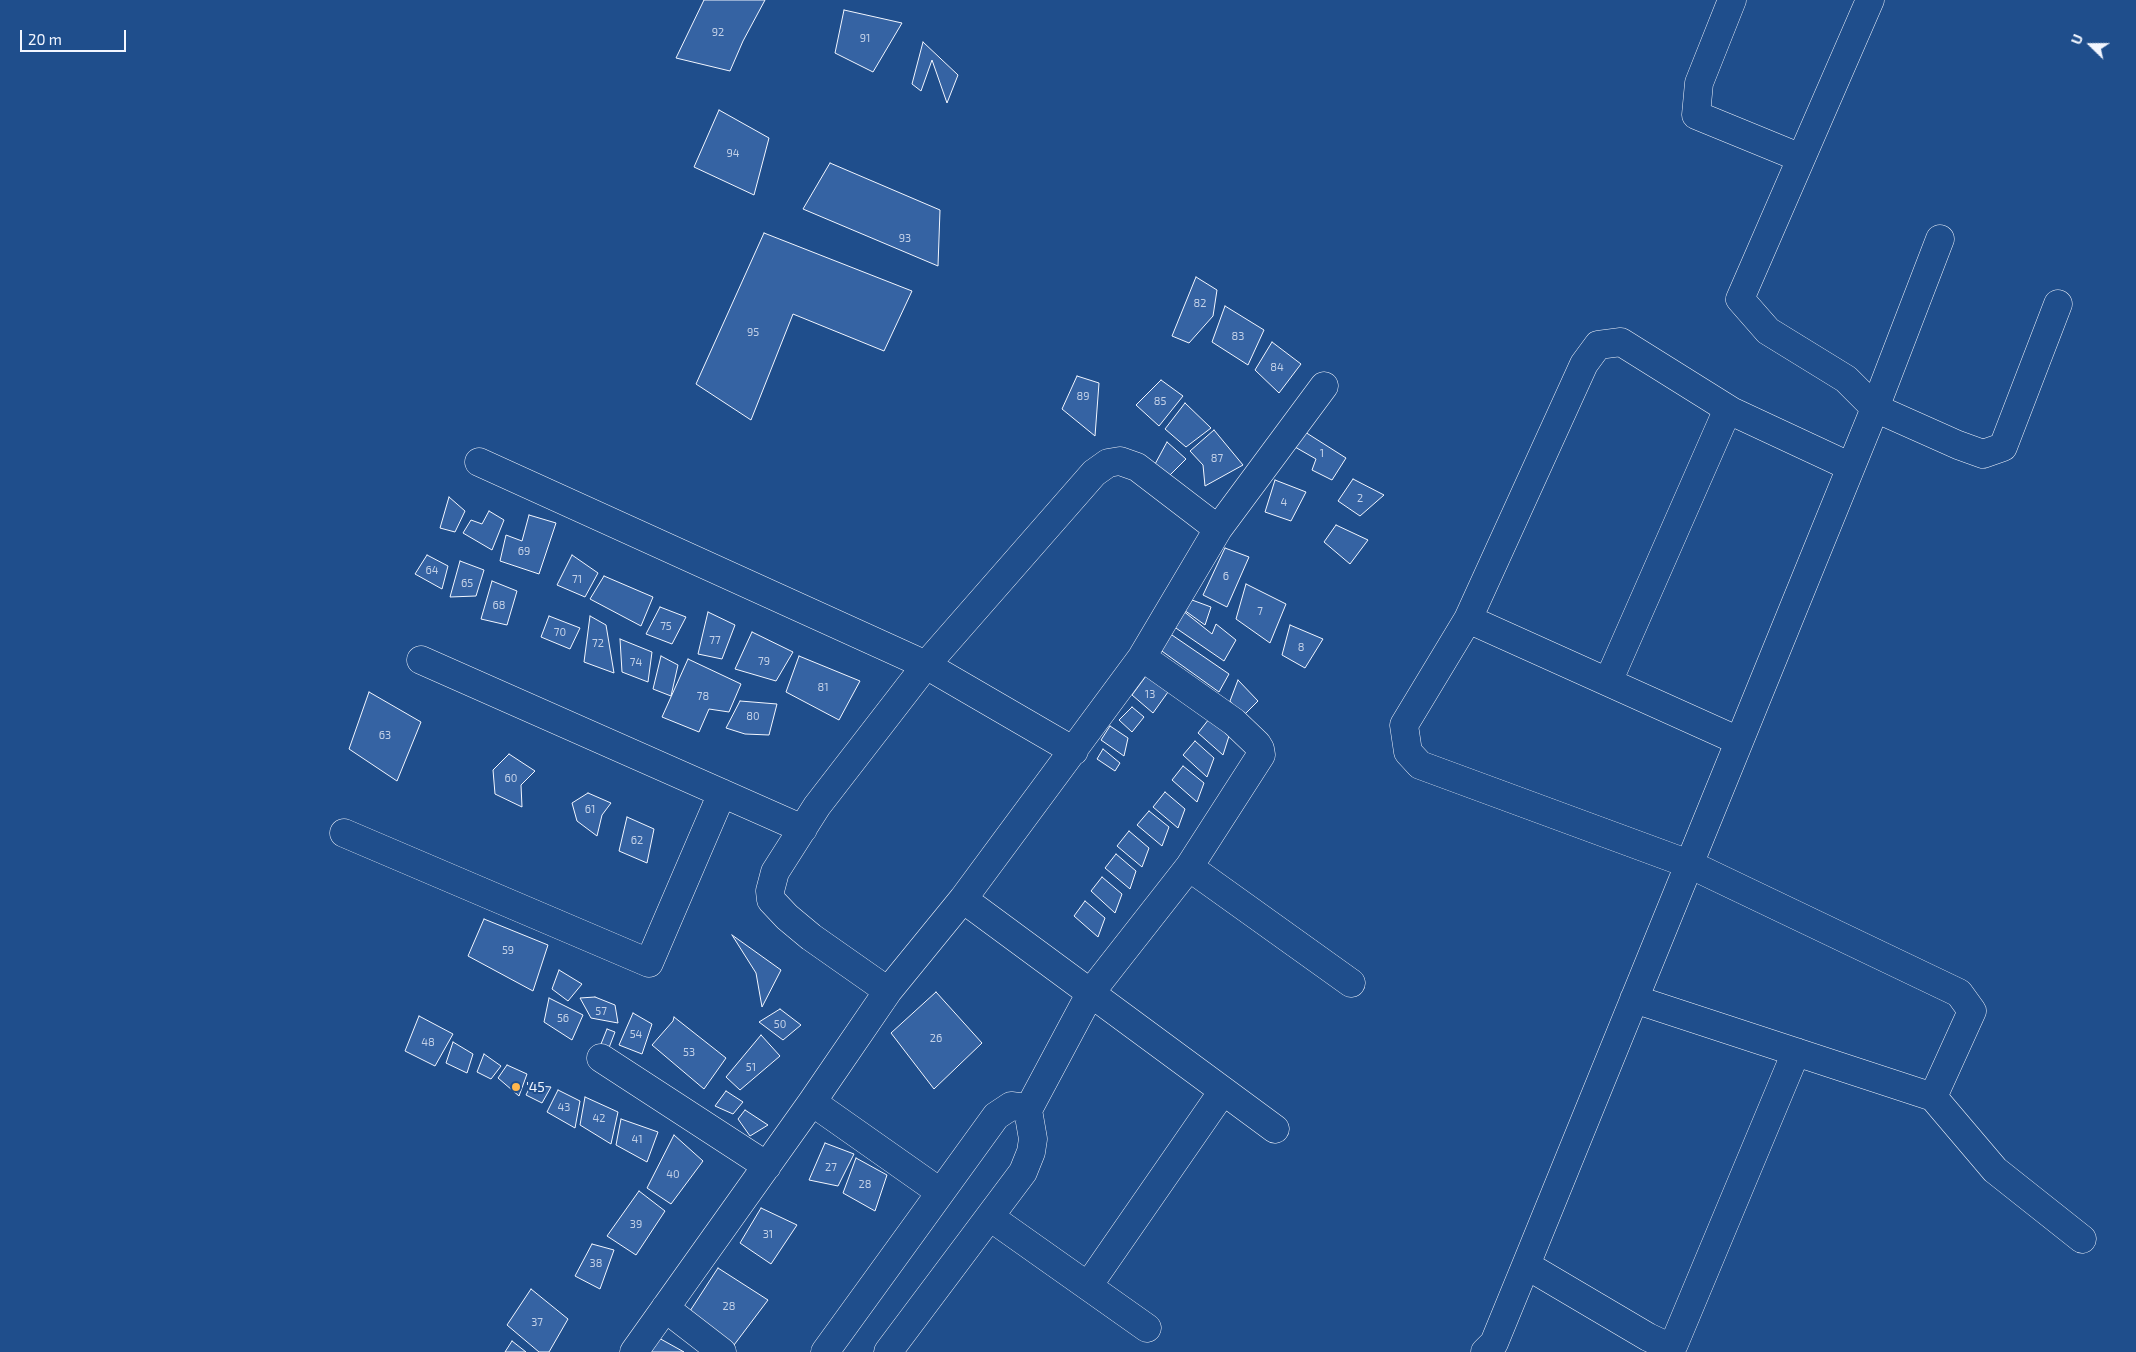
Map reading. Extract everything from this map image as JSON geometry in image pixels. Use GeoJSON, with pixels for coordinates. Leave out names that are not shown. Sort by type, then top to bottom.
{"type":"FeatureCollection","features":[{"type":"Feature","properties":{"kind":"street"},"geometry":{"type":"LineString","coordinates":[[1732,0],[1699,83],[1696,116],[1801,158]]}},
{"type":"Feature","properties":{"kind":"street"},"geometry":{"type":"LineString","coordinates":[[1870,0],[1740,299],[1768,331],[1846,379],[1875,408],[1958,445],[1983,454],[2003,447],[2058,304]]}},
{"type":"Feature","properties":{"kind":"street"},"geometry":{"type":"LineString","coordinates":[[1486,1352],[1494,1343],[1526,1265],[1875,408],[1940,239]]}},
{"type":"Feature","properties":{"kind":"street"},"geometry":{"type":"LineString","coordinates":[[1851,467],[1732,412],[1621,342],[1598,345],[1584,364],[1468,619],[1404,725],[1408,752],[1420,765],[1689,864],[1959,993],[1972,1012],[1933,1096]]}},
{"type":"Feature","properties":{"kind":"street"},"geometry":{"type":"LineString","coordinates":[[634,1352],[767,1166],[888,991],[963,900],[1142,657],[1218,529],[1324,386]]}},
{"type":"Feature","properties":{"kind":"street"},"geometry":{"type":"LineString","coordinates":[[1608,682],[1723,420],[1732,412]]}},
{"type":"Feature","properties":{"kind":"street"},"geometry":{"type":"LineString","coordinates":[[888,991],[812,937],[787,917],[771,900],[771,886],[776,872],[817,806],[926,665],[1089,479],[1108,462],[1120,460],[1137,467],[1218,529]]}},
{"type":"Feature","properties":{"kind":"street"},"geometry":{"type":"LineString","coordinates":[[479,462],[926,665],[1074,751]]}},
{"type":"Feature","properties":{"kind":"street"},"geometry":{"type":"LineString","coordinates":[[1468,619],[1739,741]]}},
{"type":"Feature","properties":{"kind":"street"},"geometry":{"type":"LineString","coordinates":[[888,1352],[1023,1172],[1031,1152],[1033,1139],[1028,1110],[1091,992],[1189,867],[1257,764],[1261,755],[1260,749],[1234,722],[1142,657]]}},
{"type":"Feature","properties":{"kind":"street"},"geometry":{"type":"LineString","coordinates":[[421,660],[803,829]]}},
{"type":"Feature","properties":{"kind":"street"},"geometry":{"type":"LineString","coordinates":[[344,833],[649,963],[722,793]]}},
{"type":"Feature","properties":{"kind":"street"},"geometry":{"type":"LineString","coordinates":[[1189,867],[1351,984]]}},
{"type":"Feature","properties":{"kind":"street"},"geometry":{"type":"LineString","coordinates":[[963,900],[1091,992],[1275,1129]]}},
{"type":"Feature","properties":{"kind":"street"},"geometry":{"type":"LineString","coordinates":[[1634,999],[1933,1096],[1995,1170],[2082,1239]]}},
{"type":"Feature","properties":{"kind":"street"},"geometry":{"type":"LineString","coordinates":[[1526,1265],[1648,1337],[1665,1345],[1674,1344],[1796,1052]]}},
{"type":"Feature","properties":{"kind":"street"},"geometry":{"type":"LineString","coordinates":[[601,1058],[767,1166]]}},
{"type":"Feature","properties":{"kind":"street"},"geometry":{"type":"LineString","coordinates":[[1088,1286],[1223,1091]]}},
{"type":"Feature","properties":{"kind":"street"},"geometry":{"type":"LineString","coordinates":[[812,1102],[940,1192]]}},
{"type":"Feature","properties":{"kind":"street"},"geometry":{"type":"LineString","coordinates":[[825,1352],[996,1116],[1011,1106],[1028,1110]]}},
{"type":"Feature","properties":{"kind":"street"},"geometry":{"type":"LineString","coordinates":[[990,1217],[1147,1328]]}},
{"type":"Feature","properties":{"kind":"street"},"geometry":{"type":"LineString","coordinates":[[665,1308],[722,1352]]}},
{"type":"Feature","properties":{"kind":"building"},"geometry":{"type":"Polygon","coordinates":[[[704,0],[765,0],[743,41],[730,71],[676,58],[704,0]]]}},
{"type":"Feature","properties":{"kind":"building"},"geometry":{"type":"Polygon","coordinates":[[[844,10],[902,23],[873,72],[835,53],[844,10]]]}},
{"type":"Feature","properties":{"kind":"building"},"geometry":{"type":"Polygon","coordinates":[[[923,42],[958,75],[947,103],[932,60],[921,91],[912,84],[923,42]]]}},
{"type":"Feature","properties":{"kind":"building"},"geometry":{"type":"Polygon","coordinates":[[[719,110],[769,138],[754,195],[694,167],[719,110]]]}},
{"type":"Feature","properties":{"kind":"building"},"geometry":{"type":"Polygon","coordinates":[[[830,163],[940,210],[938,266],[803,209],[830,163]]]}},
{"type":"Feature","properties":{"kind":"building"},"geometry":{"type":"Polygon","coordinates":[[[764,233],[912,291],[884,351],[793,314],[751,420],[696,384],[764,233]]]}},
{"type":"Feature","properties":{"kind":"building"},"geometry":{"type":"Polygon","coordinates":[[[1196,277],[1217,290],[1213,316],[1189,343],[1172,336],[1196,277]]]}},
{"type":"Feature","properties":{"kind":"building"},"geometry":{"type":"Polygon","coordinates":[[[1225,306],[1264,330],[1248,365],[1212,342],[1225,306]]]}},
{"type":"Feature","properties":{"kind":"building"},"geometry":{"type":"Polygon","coordinates":[[[1272,342],[1301,364],[1279,393],[1255,370],[1272,342]]]}},
{"type":"Feature","properties":{"kind":"building"},"geometry":{"type":"Polygon","coordinates":[[[1077,376],[1099,383],[1095,436],[1062,409],[1077,376]]]}},
{"type":"Feature","properties":{"kind":"building"},"geometry":{"type":"Polygon","coordinates":[[[1161,380],[1183,396],[1159,426],[1136,405],[1161,380]]]}},
{"type":"Feature","properties":{"kind":"building"},"geometry":{"type":"Polygon","coordinates":[[[1185,403],[1211,428],[1186,447],[1165,429],[1185,403]]]}},
{"type":"Feature","properties":{"kind":"building"},"geometry":{"type":"Polygon","coordinates":[[[1214,430],[1243,465],[1205,486],[1203,465],[1190,451],[1214,430]]]}},
{"type":"Feature","properties":{"kind":"building"},"geometry":{"type":"Polygon","coordinates":[[[1305,432],[1346,458],[1332,480],[1312,470],[1316,459],[1295,447],[1305,432]]]}},
{"type":"Feature","properties":{"kind":"building"},"geometry":{"type":"Polygon","coordinates":[[[1167,442],[1186,459],[1170,475],[1154,466],[1167,442]]]}},
{"type":"Feature","properties":{"kind":"building"},"geometry":{"type":"Polygon","coordinates":[[[1353,479],[1384,495],[1360,516],[1338,501],[1353,479]]]}},
{"type":"Feature","properties":{"kind":"building"},"geometry":{"type":"Polygon","coordinates":[[[1275,480],[1306,492],[1291,521],[1265,512],[1275,480]]]}},
{"type":"Feature","properties":{"kind":"building"},"geometry":{"type":"Polygon","coordinates":[[[449,497],[465,511],[455,532],[440,528],[449,497]]]}},
{"type":"Feature","properties":{"kind":"building"},"geometry":{"type":"Polygon","coordinates":[[[489,511],[504,520],[492,550],[463,533],[471,520],[482,524],[489,511]]]}},
{"type":"Feature","properties":{"kind":"building"},"geometry":{"type":"Polygon","coordinates":[[[529,515],[556,523],[539,574],[500,561],[506,535],[522,541],[529,515]]]}},
{"type":"Feature","properties":{"kind":"building"},"geometry":{"type":"Polygon","coordinates":[[[1336,525],[1368,540],[1350,564],[1324,542],[1336,525]]]}},
{"type":"Feature","properties":{"kind":"building"},"geometry":{"type":"Polygon","coordinates":[[[1225,548],[1249,557],[1227,607],[1203,595],[1225,548]]]}},
{"type":"Feature","properties":{"kind":"building"},"geometry":{"type":"Polygon","coordinates":[[[427,555],[448,566],[442,589],[415,574],[427,555]]]}},
{"type":"Feature","properties":{"kind":"building"},"geometry":{"type":"Polygon","coordinates":[[[572,555],[598,573],[585,597],[557,585],[572,555]]]}},
{"type":"Feature","properties":{"kind":"building"},"geometry":{"type":"Polygon","coordinates":[[[460,561],[484,570],[476,596],[450,597],[460,561]]]}},
{"type":"Feature","properties":{"kind":"building"},"geometry":{"type":"Polygon","coordinates":[[[604,576],[653,597],[641,626],[590,599],[604,576]]]}},
{"type":"Feature","properties":{"kind":"building"},"geometry":{"type":"Polygon","coordinates":[[[492,581],[517,591],[507,625],[481,619],[492,581]]]}},
{"type":"Feature","properties":{"kind":"building"},"geometry":{"type":"Polygon","coordinates":[[[1246,584],[1286,604],[1270,643],[1236,619],[1246,584]]]}},
{"type":"Feature","properties":{"kind":"building"},"geometry":{"type":"Polygon","coordinates":[[[1192,600],[1211,607],[1205,625],[1184,610],[1192,600]]]}},
{"type":"Feature","properties":{"kind":"building"},"geometry":{"type":"Polygon","coordinates":[[[1177,606],[1212,634],[1216,624],[1236,640],[1224,661],[1170,624],[1177,606]]]}},
{"type":"Feature","properties":{"kind":"building"},"geometry":{"type":"Polygon","coordinates":[[[660,607],[686,617],[672,644],[646,634],[660,607]]]}},
{"type":"Feature","properties":{"kind":"building"},"geometry":{"type":"Polygon","coordinates":[[[708,612],[735,625],[722,659],[698,654],[708,612]]]}},
{"type":"Feature","properties":{"kind":"building"},"geometry":{"type":"Polygon","coordinates":[[[549,616],[580,628],[570,649],[541,637],[549,616]]]}},
{"type":"Feature","properties":{"kind":"building"},"geometry":{"type":"Polygon","coordinates":[[[590,616],[606,625],[614,673],[584,662],[590,616]]]}},
{"type":"Feature","properties":{"kind":"building"},"geometry":{"type":"Polygon","coordinates":[[[1290,625],[1323,639],[1305,668],[1282,655],[1290,625]]]}},
{"type":"Feature","properties":{"kind":"building"},"geometry":{"type":"Polygon","coordinates":[[[752,632],[793,652],[776,681],[735,669],[752,632]]]}},
{"type":"Feature","properties":{"kind":"building"},"geometry":{"type":"Polygon","coordinates":[[[1169,633],[1229,674],[1219,692],[1159,649],[1169,633]]]}},
{"type":"Feature","properties":{"kind":"building"},"geometry":{"type":"Polygon","coordinates":[[[620,639],[652,652],[648,682],[622,672],[620,639]]]}},
{"type":"Feature","properties":{"kind":"building"},"geometry":{"type":"Polygon","coordinates":[[[661,656],[678,665],[671,696],[653,689],[661,656]]]}},
{"type":"Feature","properties":{"kind":"building"},"geometry":{"type":"Polygon","coordinates":[[[799,656],[860,681],[839,720],[786,692],[799,656]]]}},
{"type":"Feature","properties":{"kind":"building"},"geometry":{"type":"Polygon","coordinates":[[[688,659],[741,684],[729,712],[709,709],[699,732],[662,717],[688,659]]]}},
{"type":"Feature","properties":{"kind":"building"},"geometry":{"type":"Polygon","coordinates":[[[1146,676],[1168,692],[1153,713],[1132,695],[1146,676]]]}},
{"type":"Feature","properties":{"kind":"building"},"geometry":{"type":"Polygon","coordinates":[[[1238,680],[1258,701],[1242,717],[1230,701],[1238,680]]]}},
{"type":"Feature","properties":{"kind":"building"},"geometry":{"type":"Polygon","coordinates":[[[369,692],[421,722],[397,781],[349,749],[369,692]]]}},
{"type":"Feature","properties":{"kind":"building"},"geometry":{"type":"Polygon","coordinates":[[[740,701],[777,704],[769,735],[745,734],[726,728],[740,701]]]}},
{"type":"Feature","properties":{"kind":"building"},"geometry":{"type":"Polygon","coordinates":[[[1132,707],[1144,717],[1132,732],[1119,720],[1132,707]]]}},
{"type":"Feature","properties":{"kind":"building"},"geometry":{"type":"Polygon","coordinates":[[[1209,719],[1229,736],[1223,755],[1198,733],[1209,719]]]}},
{"type":"Feature","properties":{"kind":"building"},"geometry":{"type":"Polygon","coordinates":[[[1110,726],[1128,738],[1124,756],[1101,740],[1110,726]]]}},
{"type":"Feature","properties":{"kind":"building"},"geometry":{"type":"Polygon","coordinates":[[[1195,741],[1214,758],[1207,777],[1183,755],[1195,741]]]}},
{"type":"Feature","properties":{"kind":"building"},"geometry":{"type":"Polygon","coordinates":[[[1103,749],[1120,763],[1115,771],[1097,759],[1103,749]]]}},
{"type":"Feature","properties":{"kind":"building"},"geometry":{"type":"Polygon","coordinates":[[[509,754],[535,771],[521,785],[522,807],[495,794],[493,770],[509,754]]]}},
{"type":"Feature","properties":{"kind":"building"},"geometry":{"type":"Polygon","coordinates":[[[1183,766],[1204,783],[1197,802],[1172,780],[1183,766]]]}},
{"type":"Feature","properties":{"kind":"building"},"geometry":{"type":"Polygon","coordinates":[[[1165,792],[1185,809],[1178,828],[1153,807],[1165,792]]]}},
{"type":"Feature","properties":{"kind":"building"},"geometry":{"type":"Polygon","coordinates":[[[588,793],[611,803],[602,815],[597,836],[577,821],[572,803],[588,793]]]}},
{"type":"Feature","properties":{"kind":"building"},"geometry":{"type":"Polygon","coordinates":[[[1149,811],[1169,827],[1162,846],[1137,825],[1149,811]]]}},
{"type":"Feature","properties":{"kind":"building"},"geometry":{"type":"Polygon","coordinates":[[[627,817],[654,829],[647,863],[619,851],[627,817]]]}},
{"type":"Feature","properties":{"kind":"building"},"geometry":{"type":"Polygon","coordinates":[[[1129,831],[1149,848],[1142,867],[1117,846],[1129,831]]]}},
{"type":"Feature","properties":{"kind":"building"},"geometry":{"type":"Polygon","coordinates":[[[1116,854],[1136,871],[1130,889],[1105,868],[1116,854]]]}},
{"type":"Feature","properties":{"kind":"building"},"geometry":{"type":"Polygon","coordinates":[[[1102,877],[1122,894],[1115,913],[1091,891],[1102,877]]]}},
{"type":"Feature","properties":{"kind":"building"},"geometry":{"type":"Polygon","coordinates":[[[1085,901],[1105,918],[1098,937],[1074,916],[1085,901]]]}},
{"type":"Feature","properties":{"kind":"building"},"geometry":{"type":"Polygon","coordinates":[[[484,919],[548,945],[533,991],[468,956],[484,919]]]}},
{"type":"Feature","properties":{"kind":"building"},"geometry":{"type":"Polygon","coordinates":[[[732,935],[781,970],[762,1007],[756,973],[732,935]]]}},
{"type":"Feature","properties":{"kind":"building"},"geometry":{"type":"Polygon","coordinates":[[[559,970],[582,984],[568,1001],[552,989],[559,970]]]}},
{"type":"Feature","properties":{"kind":"building"},"geometry":{"type":"Polygon","coordinates":[[[936,992],[982,1043],[934,1089],[891,1033],[936,992]]]}},
{"type":"Feature","properties":{"kind":"building"},"geometry":{"type":"Polygon","coordinates":[[[595,997],[615,1005],[618,1023],[591,1018],[580,998],[595,997]]]}},
{"type":"Feature","properties":{"kind":"building"},"geometry":{"type":"Polygon","coordinates":[[[549,998],[583,1015],[572,1040],[544,1022],[549,998]]]}},
{"type":"Feature","properties":{"kind":"building"},"geometry":{"type":"Polygon","coordinates":[[[780,1009],[801,1025],[783,1040],[759,1022],[780,1009]]]}},
{"type":"Feature","properties":{"kind":"building"},"geometry":{"type":"Polygon","coordinates":[[[633,1013],[652,1024],[642,1054],[619,1045],[633,1013]]]}},
{"type":"Feature","properties":{"kind":"building"},"geometry":{"type":"Polygon","coordinates":[[[419,1016],[453,1034],[435,1066],[405,1051],[419,1016]]]}},
{"type":"Feature","properties":{"kind":"building"},"geometry":{"type":"Polygon","coordinates":[[[674,1017],[726,1058],[704,1089],[652,1045],[673,1021],[674,1017]]]}},
{"type":"Feature","properties":{"kind":"building"},"geometry":{"type":"Polygon","coordinates":[[[607,1029],[615,1032],[607,1053],[599,1049],[607,1029]]]}},
{"type":"Feature","properties":{"kind":"building"},"geometry":{"type":"Polygon","coordinates":[[[761,1035],[780,1056],[740,1090],[726,1077],[761,1035]]]}},
{"type":"Feature","properties":{"kind":"building"},"geometry":{"type":"Polygon","coordinates":[[[453,1042],[473,1054],[467,1073],[446,1063],[453,1042]]]}},
{"type":"Feature","properties":{"kind":"building"},"geometry":{"type":"Polygon","coordinates":[[[484,1054],[501,1066],[491,1079],[477,1072],[484,1054]]]}},
{"type":"Feature","properties":{"kind":"building","name":"'45"},"geometry":{"type":"Polygon","coordinates":[[[507,1065],[527,1074],[519,1096],[498,1078],[507,1065]]]}},
{"type":"Feature","properties":{"kind":"building"},"geometry":{"type":"Polygon","coordinates":[[[531,1085],[551,1087],[542,1103],[526,1095],[531,1085]]]}},
{"type":"Feature","properties":{"kind":"building"},"geometry":{"type":"Polygon","coordinates":[[[558,1090],[580,1101],[575,1128],[547,1112],[558,1090]]]}},
{"type":"Feature","properties":{"kind":"building"},"geometry":{"type":"Polygon","coordinates":[[[726,1091],[743,1102],[733,1114],[715,1106],[726,1091]]]}},
{"type":"Feature","properties":{"kind":"building"},"geometry":{"type":"Polygon","coordinates":[[[585,1097],[618,1112],[611,1144],[580,1125],[585,1097]]]}},
{"type":"Feature","properties":{"kind":"building"},"geometry":{"type":"Polygon","coordinates":[[[745,1110],[768,1125],[750,1136],[738,1119],[745,1110]]]}},
{"type":"Feature","properties":{"kind":"building"},"geometry":{"type":"Polygon","coordinates":[[[621,1119],[658,1132],[647,1162],[616,1145],[621,1119]]]}},
{"type":"Feature","properties":{"kind":"building"},"geometry":{"type":"Polygon","coordinates":[[[674,1135],[703,1161],[671,1204],[647,1188],[674,1135]]]}},
{"type":"Feature","properties":{"kind":"building"},"geometry":{"type":"Polygon","coordinates":[[[825,1143],[854,1154],[838,1186],[809,1180],[825,1143]]]}},
{"type":"Feature","properties":{"kind":"building"},"geometry":{"type":"Polygon","coordinates":[[[856,1158],[887,1175],[875,1211],[843,1193],[856,1158]]]}},
{"type":"Feature","properties":{"kind":"building"},"geometry":{"type":"Polygon","coordinates":[[[639,1191],[665,1211],[636,1255],[607,1236],[639,1191]]]}},
{"type":"Feature","properties":{"kind":"building"},"geometry":{"type":"Polygon","coordinates":[[[761,1208],[797,1225],[771,1264],[740,1243],[761,1208]]]}},
{"type":"Feature","properties":{"kind":"building"},"geometry":{"type":"Polygon","coordinates":[[[592,1244],[614,1250],[600,1289],[575,1276],[592,1244]]]}},
{"type":"Feature","properties":{"kind":"building"},"geometry":{"type":"Polygon","coordinates":[[[718,1268],[768,1300],[734,1345],[690,1311],[718,1268]]]}},
{"type":"Feature","properties":{"kind":"building"},"geometry":{"type":"Polygon","coordinates":[[[531,1289],[568,1319],[549,1352],[539,1352],[507,1325],[531,1289]]]}},
{"type":"Feature","properties":{"kind":"building"},"geometry":{"type":"Polygon","coordinates":[[[657,1337],[684,1352],[651,1352],[657,1337]]]}},
{"type":"Feature","properties":{"kind":"building"},"geometry":{"type":"Polygon","coordinates":[[[512,1341],[526,1352],[505,1352],[512,1341]]]}},
{"type":"Feature","properties":{"kind":"place","name":"'45"},"geometry":{"type":"Point","coordinates":[516,1087]}}]}
